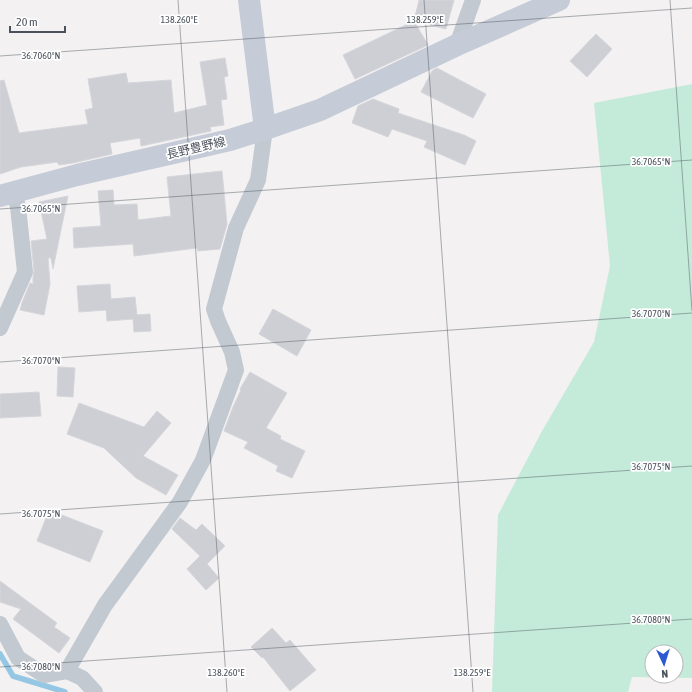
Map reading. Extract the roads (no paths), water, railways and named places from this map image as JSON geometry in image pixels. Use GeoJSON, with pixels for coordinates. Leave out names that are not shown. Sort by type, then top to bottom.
{"type":"FeatureCollection","features":[{"type":"Feature","properties":{"kind":"main road"},"geometry":{"type":"LineString","coordinates":[[249,0],[265,129]]}},
{"type":"Feature","properties":{"kind":"main road","name":"長野豊野線"},"geometry":{"type":"LineString","coordinates":[[7,194],[77,175],[230,140],[320,110],[559,0]]}},
{"type":"Feature","properties":{"kind":"street"},"geometry":{"type":"LineString","coordinates":[[457,46],[473,0]]}},
{"type":"Feature","properties":{"kind":"street"},"geometry":{"type":"LineString","coordinates":[[67,671],[105,605],[180,502],[203,460],[236,370],[232,352],[214,309],[236,228],[258,180],[265,129]]}},
{"type":"Feature","properties":{"kind":"street"},"geometry":{"type":"LineString","coordinates":[[0,328],[25,272],[18,207],[7,194]]}},
{"type":"Feature","properties":{"kind":"street"},"geometry":{"type":"LineString","coordinates":[[0,624],[18,658],[44,675],[67,671],[82,678],[95,692]]}},
{"type":"Feature","properties":{"kind":"waterway"},"geometry":{"type":"LineString","coordinates":[[0,654],[13,676],[65,692]]}}]}
